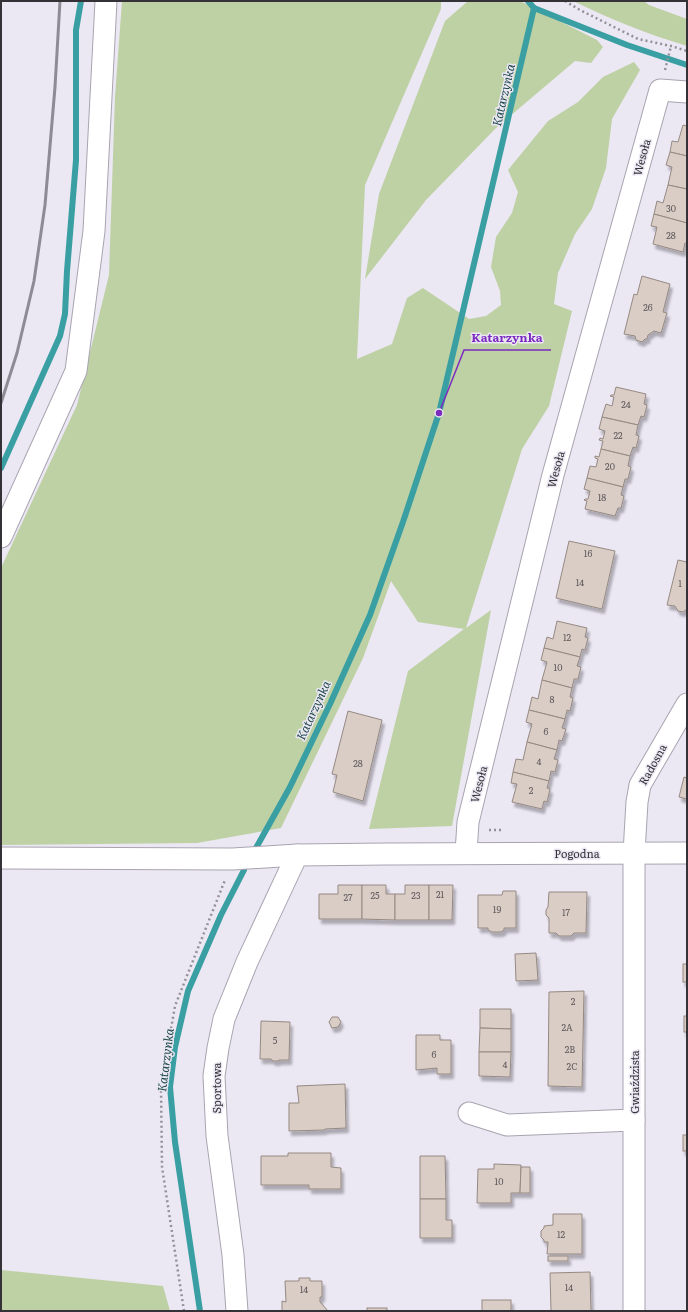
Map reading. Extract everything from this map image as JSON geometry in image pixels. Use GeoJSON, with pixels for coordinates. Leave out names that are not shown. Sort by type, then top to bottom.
{"type":"FeatureCollection","features":[{"type":"Feature","properties":{"kind":"street"},"geometry":{"type":"LineString","coordinates":[[1,537],[76,371],[94,231],[106,1]]}},
{"type":"Feature","properties":{"kind":"street","name":"Wesoła"},"geometry":{"type":"LineString","coordinates":[[466,853],[468,822],[553,475],[660,90],[687,92]]}},
{"type":"Feature","properties":{"kind":"street","name":"Radosna"},"geometry":{"type":"LineString","coordinates":[[634,853],[637,802],[640,785],[687,704]]}},
{"type":"Feature","properties":{"kind":"street","name":"Gwiaździsta"},"geometry":{"type":"LineString","coordinates":[[634,853],[634,1311]]}},
{"type":"Feature","properties":{"kind":"street","name":"Pogodna"},"geometry":{"type":"LineString","coordinates":[[1,858],[233,859],[297,855],[687,853]]}},
{"type":"Feature","properties":{"kind":"street","name":"Sportowa"},"geometry":{"type":"LineString","coordinates":[[237,1311],[234,1255],[217,1136],[214,1076],[224,1019],[247,962],[297,855]]}},
{"type":"Feature","properties":{"kind":"street"},"geometry":{"type":"LineString","coordinates":[[469,1113],[507,1125],[634,1120]]}},
{"type":"Feature","properties":{"kind":"path"},"geometry":{"type":"LineString","coordinates":[[565,1],[638,39],[671,46],[687,52]]}},
{"type":"Feature","properties":{"kind":"path"},"geometry":{"type":"LineString","coordinates":[[666,66],[671,46]]}},
{"type":"Feature","properties":{"kind":"path"},"geometry":{"type":"LineString","coordinates":[[184,1311],[162,1167],[161,1086],[174,1006],[233,859]]}},
{"type":"Feature","properties":{"kind":"green space"},"geometry":{"type":"Polygon","coordinates":[[[122,1],[441,1],[441,9],[365,185],[357,359],[392,344],[407,298],[423,288],[469,319],[486,316],[501,305],[500,291],[491,267],[496,237],[512,213],[518,192],[508,170],[548,121],[578,102],[603,77],[634,62],[640,70],[612,119],[606,168],[592,209],[575,234],[558,273],[554,304],[572,311],[549,406],[522,449],[466,628],[491,610],[452,826],[369,829],[408,671],[464,629],[418,622],[391,581],[363,658],[281,828],[197,843],[1,845],[1,568],[77,405],[109,275],[115,97],[122,1]]]}},
{"type":"Feature","properties":{"kind":"green space"},"geometry":{"type":"Polygon","coordinates":[[[468,1],[520,1],[597,40],[603,47],[591,63],[575,61],[496,128],[426,200],[365,279],[379,194],[445,21],[468,1]]]}},
{"type":"Feature","properties":{"kind":"green space"},"geometry":{"type":"Polygon","coordinates":[[[573,1],[644,1],[649,5],[687,19],[687,46],[629,26],[573,1]]]}},
{"type":"Feature","properties":{"kind":"green space"},"geometry":{"type":"Polygon","coordinates":[[[1,1270],[163,1286],[170,1311],[1,1311],[1,1270]]]}},
{"type":"Feature","properties":{"kind":"building"},"geometry":{"type":"Polygon","coordinates":[[[683,125],[687,126],[687,156],[670,152],[672,141],[678,142],[683,125]]]}},
{"type":"Feature","properties":{"kind":"building"},"geometry":{"type":"Polygon","coordinates":[[[670,152],[687,156],[687,189],[668,185],[672,167],[666,165],[670,152]]]}},
{"type":"Feature","properties":{"kind":"building"},"geometry":{"type":"Polygon","coordinates":[[[668,185],[687,189],[687,223],[654,214],[657,201],[663,203],[668,185]]]}},
{"type":"Feature","properties":{"kind":"building"},"geometry":{"type":"Polygon","coordinates":[[[654,214],[687,223],[687,244],[685,243],[683,252],[653,244],[657,227],[651,226],[654,214]]]}},
{"type":"Feature","properties":{"kind":"building"},"geometry":{"type":"Polygon","coordinates":[[[642,276],[670,284],[663,312],[667,313],[661,333],[654,331],[642,342],[636,340],[635,336],[624,334],[634,294],[637,295],[642,276]]]}},
{"type":"Feature","properties":{"kind":"building"},"geometry":{"type":"Polygon","coordinates":[[[616,387],[646,394],[644,404],[647,405],[644,417],[641,416],[638,425],[602,417],[606,404],[612,406],[614,397],[610,396],[614,395],[616,387]]]}},
{"type":"Feature","properties":{"kind":"building"},"geometry":{"type":"Polygon","coordinates":[[[602,417],[638,425],[636,435],[639,436],[636,448],[633,447],[630,456],[601,449],[603,441],[599,440],[600,438],[603,439],[605,431],[599,429],[602,417]]]}},
{"type":"Feature","properties":{"kind":"building"},"geometry":{"type":"Polygon","coordinates":[[[601,449],[630,456],[628,466],[631,467],[628,479],[625,479],[623,487],[587,478],[590,466],[596,467],[598,459],[595,458],[595,456],[599,457],[601,449]]]}},
{"type":"Feature","properties":{"kind":"building"},"geometry":{"type":"Polygon","coordinates":[[[587,478],[623,487],[621,495],[624,496],[621,508],[618,508],[615,516],[585,509],[587,501],[584,500],[588,499],[590,491],[584,489],[587,478]]]}},
{"type":"Feature","properties":{"kind":"building"},"geometry":{"type":"Polygon","coordinates":[[[569,541],[615,551],[602,609],[556,598],[569,541]]]}},
{"type":"Feature","properties":{"kind":"building"},"geometry":{"type":"Polygon","coordinates":[[[678,560],[687,562],[687,609],[683,612],[678,611],[675,606],[667,605],[678,560]]]}},
{"type":"Feature","properties":{"kind":"building"},"geometry":{"type":"Polygon","coordinates":[[[557,621],[587,628],[585,637],[588,638],[585,650],[582,649],[580,657],[544,648],[547,637],[553,639],[557,621]]]}},
{"type":"Feature","properties":{"kind":"building"},"geometry":{"type":"Polygon","coordinates":[[[544,648],[580,657],[577,666],[581,667],[578,679],[574,679],[572,688],[542,680],[547,662],[541,660],[544,648]]]}},
{"type":"Feature","properties":{"kind":"building"},"geometry":{"type":"Polygon","coordinates":[[[542,680],[572,688],[570,697],[573,698],[570,711],[567,710],[565,719],[529,710],[532,697],[538,699],[542,680]]]}},
{"type":"Feature","properties":{"kind":"building"},"geometry":{"type":"Polygon","coordinates":[[[529,710],[565,719],[562,728],[566,729],[562,741],[559,740],[557,750],[527,742],[532,724],[526,722],[529,710]]]}},
{"type":"Feature","properties":{"kind":"building"},"geometry":{"type":"Polygon","coordinates":[[[348,711],[382,720],[363,801],[333,792],[337,775],[332,774],[348,711]]]}},
{"type":"Feature","properties":{"kind":"building"},"geometry":{"type":"Polygon","coordinates":[[[527,742],[557,750],[554,759],[558,760],[555,772],[551,771],[549,781],[513,772],[516,759],[523,760],[527,742]]]}},
{"type":"Feature","properties":{"kind":"building"},"geometry":{"type":"Polygon","coordinates":[[[513,772],[549,781],[547,788],[550,789],[547,802],[544,801],[542,809],[512,802],[517,784],[511,783],[513,772]]]}},
{"type":"Feature","properties":{"kind":"building"},"geometry":{"type":"Polygon","coordinates":[[[684,777],[687,778],[687,799],[679,797],[684,777]]]}},
{"type":"Feature","properties":{"kind":"building"},"geometry":{"type":"Polygon","coordinates":[[[338,885],[362,885],[362,919],[319,919],[319,894],[338,894],[338,885]]]}},
{"type":"Feature","properties":{"kind":"building"},"geometry":{"type":"Polygon","coordinates":[[[362,885],[386,885],[386,894],[395,894],[395,920],[362,919],[362,885]]]}},
{"type":"Feature","properties":{"kind":"building"},"geometry":{"type":"Polygon","coordinates":[[[405,885],[429,885],[429,920],[395,920],[395,894],[405,894],[405,885]]]}},
{"type":"Feature","properties":{"kind":"building"},"geometry":{"type":"Polygon","coordinates":[[[429,885],[453,885],[452,920],[429,920],[429,885]]]}},
{"type":"Feature","properties":{"kind":"building"},"geometry":{"type":"Polygon","coordinates":[[[503,891],[516,891],[516,928],[504,928],[501,932],[492,932],[488,930],[488,928],[478,928],[478,895],[502,895],[503,891]]]}},
{"type":"Feature","properties":{"kind":"building"},"geometry":{"type":"Polygon","coordinates":[[[549,892],[587,892],[586,933],[574,933],[571,936],[559,936],[556,933],[549,933],[549,918],[546,915],[546,910],[548,907],[549,892]]]}},
{"type":"Feature","properties":{"kind":"building"},"geometry":{"type":"Polygon","coordinates":[[[536,953],[538,980],[516,981],[515,954],[536,953]]]}},
{"type":"Feature","properties":{"kind":"building"},"geometry":{"type":"Polygon","coordinates":[[[683,964],[687,964],[687,982],[683,982],[683,964]]]}},
{"type":"Feature","properties":{"kind":"building"},"geometry":{"type":"Polygon","coordinates":[[[584,991],[582,1087],[548,1086],[549,992],[584,991]]]}},
{"type":"Feature","properties":{"kind":"building"},"geometry":{"type":"Polygon","coordinates":[[[480,1009],[511,1009],[511,1029],[480,1028],[480,1009]]]}},
{"type":"Feature","properties":{"kind":"building"},"geometry":{"type":"Polygon","coordinates":[[[684,1016],[687,1016],[687,1032],[684,1032],[684,1016]]]}},
{"type":"Feature","properties":{"kind":"building"},"geometry":{"type":"Polygon","coordinates":[[[332,1017],[338,1017],[341,1022],[338,1027],[332,1028],[329,1022],[332,1017]]]}},
{"type":"Feature","properties":{"kind":"building"},"geometry":{"type":"Polygon","coordinates":[[[261,1021],[290,1022],[289,1060],[273,1061],[271,1059],[260,1059],[261,1021]]]}},
{"type":"Feature","properties":{"kind":"building"},"geometry":{"type":"Polygon","coordinates":[[[480,1028],[511,1029],[511,1052],[479,1052],[480,1028]]]}},
{"type":"Feature","properties":{"kind":"building"},"geometry":{"type":"Polygon","coordinates":[[[416,1035],[440,1035],[440,1040],[451,1040],[451,1074],[437,1074],[437,1068],[416,1070],[416,1035]]]}},
{"type":"Feature","properties":{"kind":"building"},"geometry":{"type":"Polygon","coordinates":[[[479,1052],[511,1052],[510,1077],[479,1076],[479,1052]]]}},
{"type":"Feature","properties":{"kind":"building"},"geometry":{"type":"Polygon","coordinates":[[[345,1084],[346,1128],[289,1131],[289,1103],[299,1103],[297,1086],[345,1084]]]}},
{"type":"Feature","properties":{"kind":"building"},"geometry":{"type":"Polygon","coordinates":[[[683,1135],[687,1135],[687,1151],[683,1151],[683,1135]]]}},
{"type":"Feature","properties":{"kind":"building"},"geometry":{"type":"Polygon","coordinates":[[[288,1153],[331,1153],[331,1167],[341,1168],[341,1189],[309,1189],[309,1185],[261,1185],[261,1156],[288,1156],[288,1153]]]}},
{"type":"Feature","properties":{"kind":"building"},"geometry":{"type":"Polygon","coordinates":[[[420,1156],[445,1156],[446,1199],[420,1199],[420,1156]]]}},
{"type":"Feature","properties":{"kind":"building"},"geometry":{"type":"Polygon","coordinates":[[[494,1164],[521,1165],[520,1193],[511,1193],[511,1203],[477,1203],[478,1169],[494,1169],[494,1164]]]}},
{"type":"Feature","properties":{"kind":"building"},"geometry":{"type":"Polygon","coordinates":[[[521,1167],[530,1167],[530,1193],[520,1193],[521,1167]]]}},
{"type":"Feature","properties":{"kind":"building"},"geometry":{"type":"Polygon","coordinates":[[[420,1199],[446,1199],[446,1220],[452,1220],[452,1238],[420,1238],[420,1199]]]}},
{"type":"Feature","properties":{"kind":"building"},"geometry":{"type":"Polygon","coordinates":[[[553,1214],[582,1214],[582,1254],[547,1254],[548,1242],[544,1242],[541,1237],[541,1231],[544,1226],[553,1225],[553,1214]]]}},
{"type":"Feature","properties":{"kind":"building"},"geometry":{"type":"Polygon","coordinates":[[[548,1256],[568,1256],[568,1261],[548,1261],[548,1256]]]}},
{"type":"Feature","properties":{"kind":"building"},"geometry":{"type":"Polygon","coordinates":[[[590,1272],[591,1311],[551,1311],[550,1273],[590,1272]]]}},
{"type":"Feature","properties":{"kind":"building"},"geometry":{"type":"Polygon","coordinates":[[[299,1278],[310,1278],[310,1281],[322,1281],[322,1297],[320,1297],[320,1302],[328,1311],[282,1311],[282,1301],[286,1302],[285,1281],[299,1281],[299,1278]]]}},
{"type":"Feature","properties":{"kind":"building"},"geometry":{"type":"Polygon","coordinates":[[[482,1300],[511,1300],[511,1311],[482,1311],[482,1300]]]}},
{"type":"Feature","properties":{"kind":"building"},"geometry":{"type":"Polygon","coordinates":[[[367,1308],[387,1308],[387,1311],[367,1311],[367,1308]]]}},
{"type":"Feature","properties":{"kind":"waterway"},"geometry":{"type":"LineString","coordinates":[[1,468],[60,336],[65,314],[76,160],[76,30],[81,1]]}},
{"type":"Feature","properties":{"kind":"waterway"},"geometry":{"type":"LineString","coordinates":[[528,1],[534,8],[627,45],[687,65]]}},
{"type":"Feature","properties":{"kind":"waterway","name":"Katarzynka"},"geometry":{"type":"LineString","coordinates":[[256,848],[290,787],[330,704],[370,615],[404,519],[439,413],[534,8]]}},
{"type":"Feature","properties":{"kind":"waterway","name":"Katarzynka"},"geometry":{"type":"LineString","coordinates":[[200,1311],[175,1142],[170,1087],[175,1047],[188,991],[221,915],[244,870]]}},
{"type":"Feature","properties":{"kind":"railway"},"geometry":{"type":"LineString","coordinates":[[1,403],[17,353],[34,281],[45,205],[55,87],[60,1]]}},
{"type":"Feature","properties":{"kind":"place","name":"Katarzynka"},"geometry":{"type":"Point","coordinates":[439,413]}}]}
